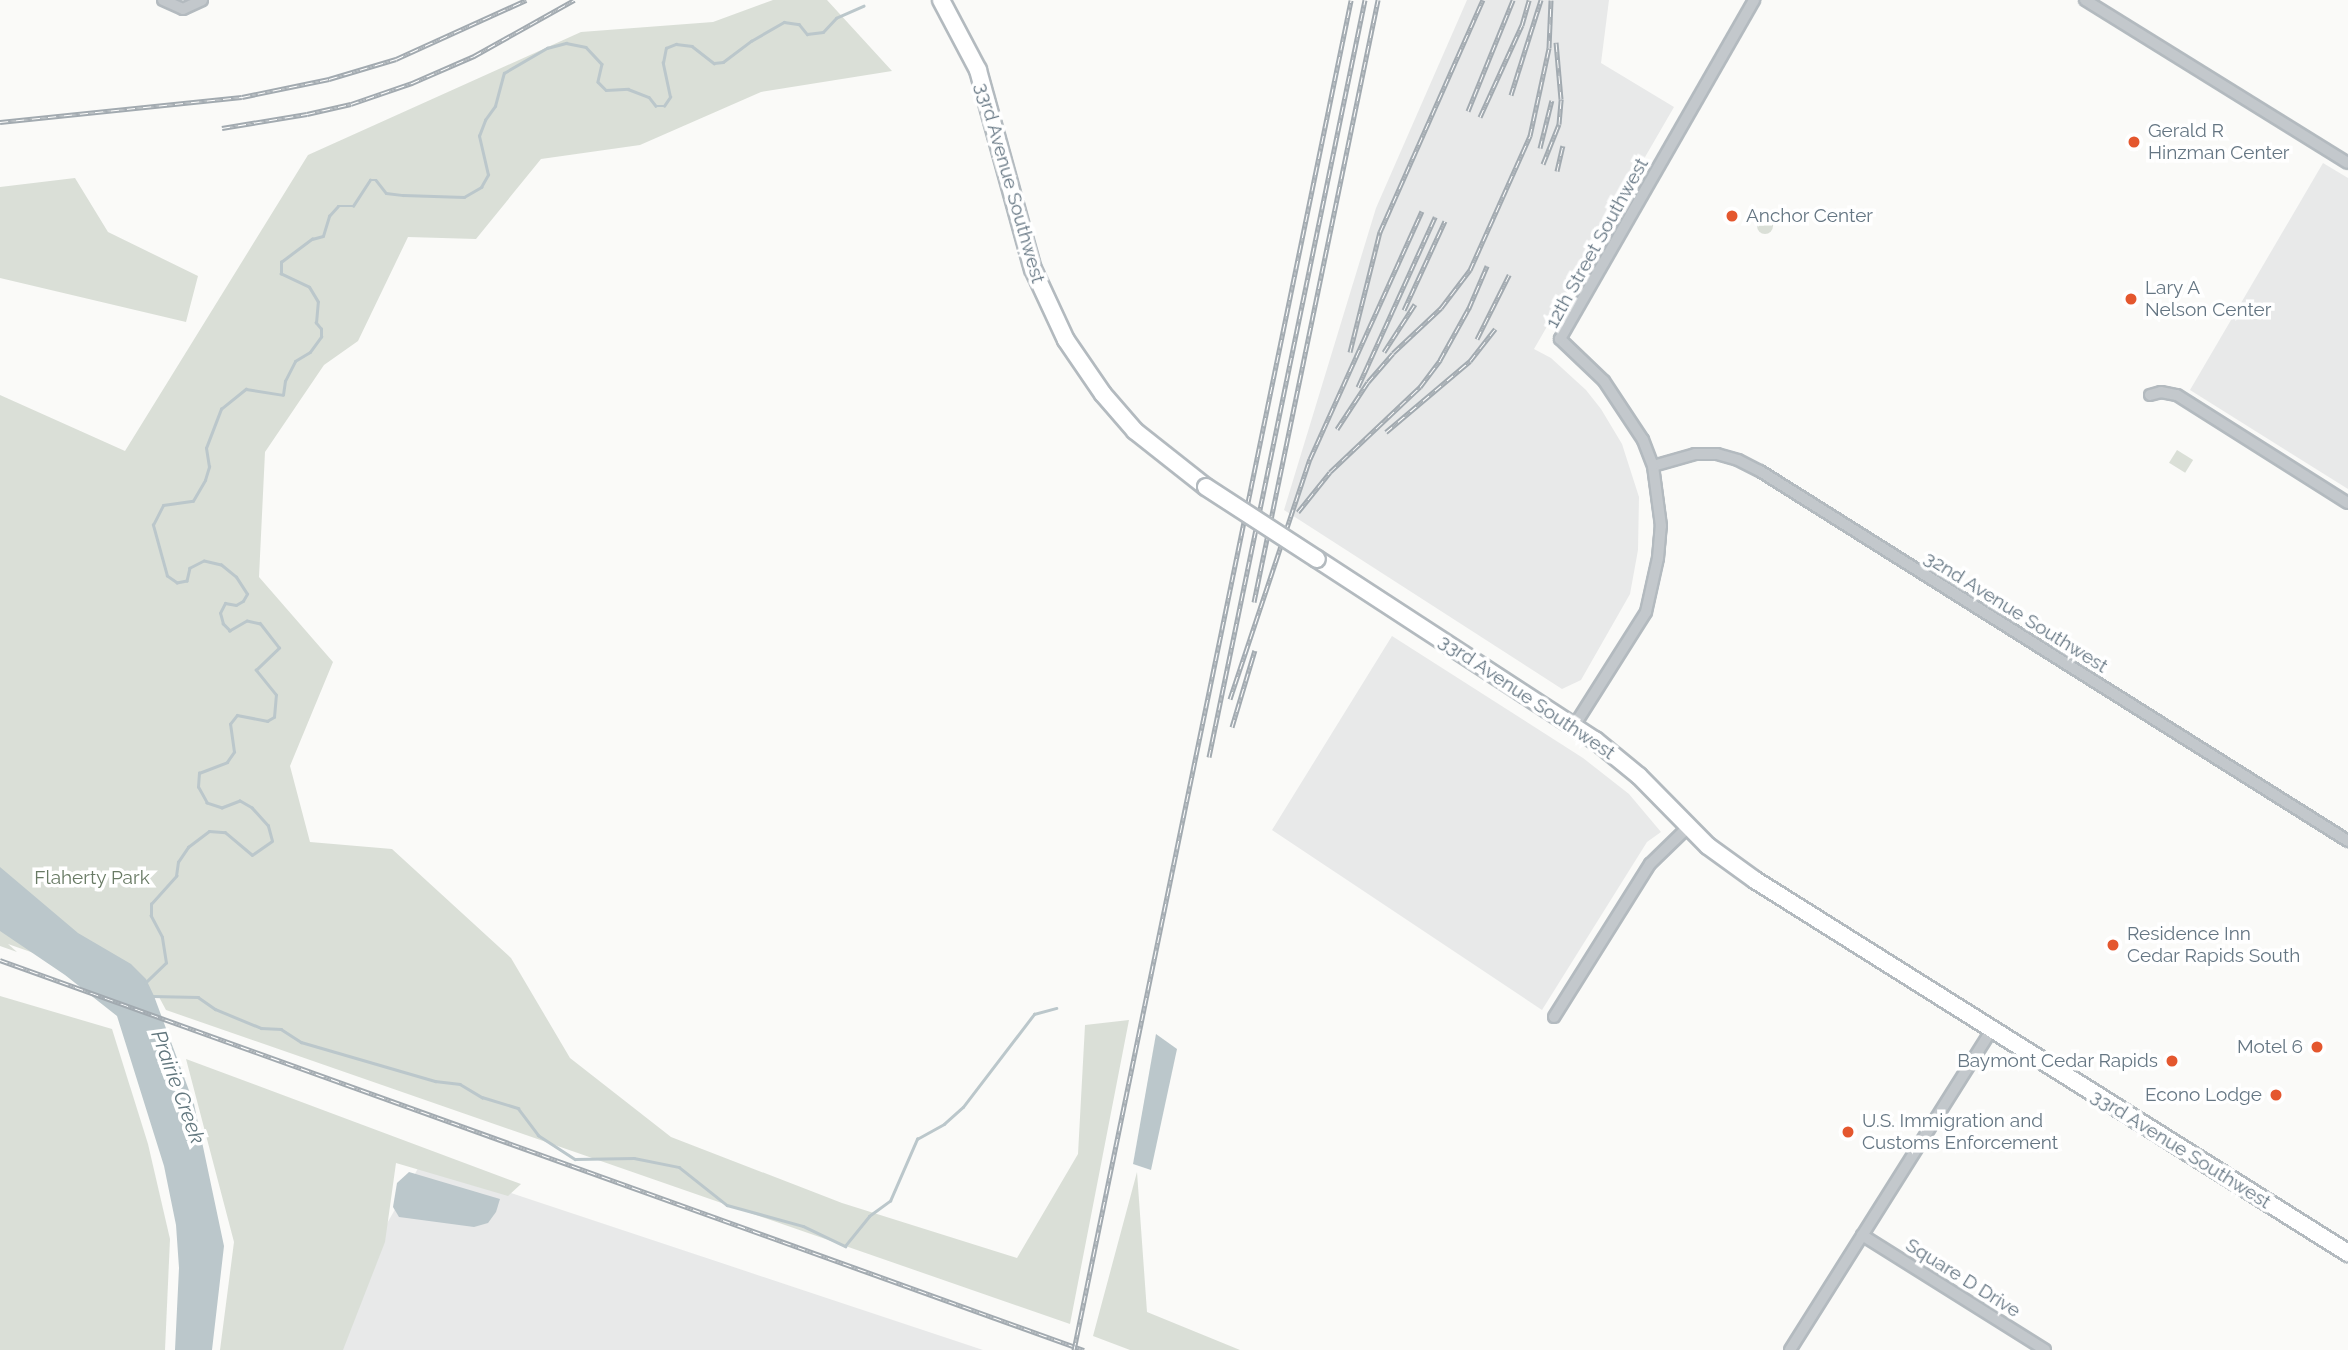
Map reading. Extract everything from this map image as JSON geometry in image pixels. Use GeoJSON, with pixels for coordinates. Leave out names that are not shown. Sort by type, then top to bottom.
{"type":"FeatureCollection","features":[{"type":"Feature","properties":{"kind":"street"},"geometry":{"type":"LineString","coordinates":[[163,0],[183,9],[202,0]]}},
{"type":"Feature","properties":{"kind":"street","name":"33rd Avenue Southwest"},"geometry":{"type":"LineString","coordinates":[[941,0],[978,70],[1032,269],[1066,340],[1102,394],[1135,431],[1206,487],[1574,726],[1628,765],[1707,846],[1755,880],[2348,1253]]}},
{"type":"Feature","properties":{"kind":"street","name":"12th Street Southwest"},"geometry":{"type":"LineString","coordinates":[[1574,726],[1646,612],[1658,558],[1661,526],[1653,466],[1643,440],[1605,381],[1560,340],[1754,0]]}},
{"type":"Feature","properties":{"kind":"street"},"geometry":{"type":"LineString","coordinates":[[2085,0],[2348,163]]}},
{"type":"Feature","properties":{"kind":"street"},"geometry":{"type":"LineString","coordinates":[[2150,395],[2161,392],[2177,395],[2348,503]]}},
{"type":"Feature","properties":{"kind":"street","name":"32nd Avenue Southwest"},"geometry":{"type":"LineString","coordinates":[[1653,466],[1695,454],[1717,454],[1738,460],[1760,471],[2348,842]]}},
{"type":"Feature","properties":{"kind":"street"},"geometry":{"type":"LineString","coordinates":[[1554,1017],[1650,864],[1689,827]]}},
{"type":"Feature","properties":{"kind":"street"},"geometry":{"type":"LineString","coordinates":[[1790,1350],[1992,1029]]}},
{"type":"Feature","properties":{"kind":"street","name":"Square D Drive"},"geometry":{"type":"LineString","coordinates":[[1862,1235],[2045,1350]]}},
{"type":"Feature","properties":{"kind":"shaded area"},"geometry":{"type":"Polygon","coordinates":[[[1467,0],[1609,0],[1601,63],[1674,107],[1534,349],[1551,358],[1586,390],[1601,409],[1622,444],[1639,497],[1638,550],[1630,594],[1581,680],[1562,689],[1284,510],[1376,208],[1467,0]]]}},
{"type":"Feature","properties":{"kind":"shaded area"},"geometry":{"type":"Polygon","coordinates":[[[2323,163],[2348,178],[2348,489],[2190,390],[2323,163]]]}},
{"type":"Feature","properties":{"kind":"shaded area"},"geometry":{"type":"Polygon","coordinates":[[[1392,636],[1583,758],[1629,794],[1661,832],[1647,842],[1542,1010],[1272,830],[1392,636]]]}},
{"type":"Feature","properties":{"kind":"shaded area"},"geometry":{"type":"Polygon","coordinates":[[[421,1163],[983,1350],[316,1350],[421,1163]]]}},
{"type":"Feature","properties":{"kind":"green space","name":"Flaherty Park"},"geometry":{"type":"Polygon","coordinates":[[[773,0],[827,0],[892,71],[761,92],[640,145],[541,159],[476,239],[408,237],[358,341],[324,365],[265,452],[259,577],[333,662],[290,766],[310,842],[392,849],[511,958],[570,1058],[671,1137],[842,1203],[1017,1258],[1078,1154],[1085,1025],[1129,1020],[1070,1324],[166,1010],[159,997],[8,944],[17,952],[0,946],[0,395],[125,451],[308,155],[581,32],[713,22],[773,0]]]}},
{"type":"Feature","properties":{"kind":"green space"},"geometry":{"type":"Polygon","coordinates":[[[75,178],[108,232],[198,276],[186,322],[0,278],[0,187],[75,178]]]}},
{"type":"Feature","properties":{"kind":"green space"},"geometry":{"type":"Polygon","coordinates":[[[1765,218],[1771,220],[1771,232],[1765,234],[1759,232],[1757,226],[1759,220],[1765,218]]]}},
{"type":"Feature","properties":{"kind":"green space"},"geometry":{"type":"Polygon","coordinates":[[[2177,450],[2193,460],[2185,473],[2169,463],[2177,450]]]}},
{"type":"Feature","properties":{"kind":"green space"},"geometry":{"type":"Polygon","coordinates":[[[0,996],[112,1029],[148,1144],[170,1239],[165,1350],[0,1350],[0,996]]]}},
{"type":"Feature","properties":{"kind":"green space"},"geometry":{"type":"Polygon","coordinates":[[[186,1059],[521,1184],[508,1196],[396,1163],[385,1242],[343,1350],[220,1350],[234,1242],[186,1059]]]}},
{"type":"Feature","properties":{"kind":"green space"},"geometry":{"type":"Polygon","coordinates":[[[1137,1172],[1147,1312],[1240,1350],[1130,1350],[1093,1336],[1137,1172]]]}},
{"type":"Feature","properties":{"kind":"water","name":"Prairie Creek"},"geometry":{"type":"Polygon","coordinates":[[[0,867],[78,933],[131,964],[146,979],[154,996],[194,1104],[224,1246],[212,1350],[175,1350],[179,1268],[176,1225],[164,1166],[117,1016],[65,975],[0,931],[0,867]]]}},
{"type":"Feature","properties":{"kind":"water"},"geometry":{"type":"Polygon","coordinates":[[[1156,1034],[1177,1049],[1151,1170],[1133,1164],[1156,1034]]]}},
{"type":"Feature","properties":{"kind":"water"},"geometry":{"type":"Polygon","coordinates":[[[409,1172],[500,1199],[496,1212],[488,1223],[474,1227],[399,1217],[393,1207],[397,1183],[409,1172]]]}},
{"type":"Feature","properties":{"kind":"waterway"},"geometry":{"type":"LineString","coordinates":[[145,983],[166,963],[162,937],[151,916],[151,904],[176,876],[178,862],[188,847],[209,831],[225,832],[252,855],[272,841],[268,826],[252,808],[240,801],[222,808],[207,803],[198,787],[199,773],[227,762],[234,752],[230,724],[237,715],[267,721],[274,717],[276,695],[256,670],[279,648],[260,624],[247,621],[230,631],[223,624],[220,613],[225,603],[236,605],[243,601],[247,594],[236,577],[221,565],[204,561],[190,568],[187,581],[177,583],[167,576],[153,525],[163,505],[193,501],[209,467],[206,448],[221,409],[246,389],[283,395],[285,381],[295,361],[310,352],[321,337],[321,329],[316,323],[318,302],[309,287],[281,274],[281,262],[312,239],[323,236],[329,216],[338,206],[353,206],[370,180],[376,180],[386,193],[403,195],[464,197],[481,187],[488,175],[479,136],[485,120],[495,106],[504,73],[547,48],[566,43],[586,47],[602,64],[598,82],[606,90],[628,89],[649,97],[656,106],[664,106],[670,97],[663,63],[666,48],[676,44],[692,46],[714,63],[723,62],[751,41],[784,22],[799,24],[807,34],[823,32],[836,18],[863,6]]}},
{"type":"Feature","properties":{"kind":"waterway"},"geometry":{"type":"LineString","coordinates":[[152,996],[198,997],[215,1009],[261,1028],[281,1029],[301,1042],[435,1081],[460,1084],[482,1097],[518,1108],[538,1135],[575,1159],[634,1158],[679,1167],[727,1205],[803,1226],[845,1246],[869,1216],[890,1201],[917,1139],[944,1124],[963,1107],[1034,1014],[1056,1008]]}},
{"type":"Feature","properties":{"kind":"railway"},"geometry":{"type":"LineString","coordinates":[[0,122],[242,97],[329,79],[396,59],[526,0]]}},
{"type":"Feature","properties":{"kind":"railway"},"geometry":{"type":"LineString","coordinates":[[222,128],[351,104],[412,83],[474,56],[574,0]]}},
{"type":"Feature","properties":{"kind":"railway"},"geometry":{"type":"LineString","coordinates":[[1074,1350],[1351,0]]}},
{"type":"Feature","properties":{"kind":"railway"},"geometry":{"type":"LineString","coordinates":[[1209,757],[1365,0]]}},
{"type":"Feature","properties":{"kind":"railway"},"geometry":{"type":"LineString","coordinates":[[1254,602],[1378,0]]}},
{"type":"Feature","properties":{"kind":"railway"},"geometry":{"type":"LineString","coordinates":[[1350,352],[1380,232],[1483,0]]}},
{"type":"Feature","properties":{"kind":"railway"},"geometry":{"type":"LineString","coordinates":[[1468,111],[1513,0]]}},
{"type":"Feature","properties":{"kind":"railway"},"geometry":{"type":"LineString","coordinates":[[1480,117],[1522,25],[1529,0]]}},
{"type":"Feature","properties":{"kind":"railway"},"geometry":{"type":"LineString","coordinates":[[1511,95],[1541,0]]}},
{"type":"Feature","properties":{"kind":"railway"},"geometry":{"type":"LineString","coordinates":[[1337,429],[1368,382],[1393,353],[1441,308],[1470,270],[1530,136],[1549,48],[1551,0]]}},
{"type":"Feature","properties":{"kind":"railway"},"geometry":{"type":"LineString","coordinates":[[1543,164],[1559,124],[1561,99],[1556,42]]}},
{"type":"Feature","properties":{"kind":"railway"},"geometry":{"type":"LineString","coordinates":[[1540,148],[1552,100]]}},
{"type":"Feature","properties":{"kind":"railway"},"geometry":{"type":"LineString","coordinates":[[1557,171],[1563,146]]}},
{"type":"Feature","properties":{"kind":"railway"},"geometry":{"type":"LineString","coordinates":[[1230,699],[1310,459],[1422,211]]}},
{"type":"Feature","properties":{"kind":"railway"},"geometry":{"type":"LineString","coordinates":[[1358,387],[1435,217]]}},
{"type":"Feature","properties":{"kind":"railway"},"geometry":{"type":"LineString","coordinates":[[1404,310],[1445,221]]}},
{"type":"Feature","properties":{"kind":"railway"},"geometry":{"type":"LineString","coordinates":[[1298,512],[1330,472],[1420,387],[1440,360],[1469,308],[1487,266]]}},
{"type":"Feature","properties":{"kind":"railway"},"geometry":{"type":"LineString","coordinates":[[1477,339],[1509,275]]}},
{"type":"Feature","properties":{"kind":"railway"},"geometry":{"type":"LineString","coordinates":[[1384,352],[1415,304]]}},
{"type":"Feature","properties":{"kind":"railway"},"geometry":{"type":"LineString","coordinates":[[1386,432],[1470,361],[1495,329]]}},
{"type":"Feature","properties":{"kind":"railway"},"geometry":{"type":"LineString","coordinates":[[1232,727],[1255,650]]}},
{"type":"Feature","properties":{"kind":"railway"},"geometry":{"type":"LineString","coordinates":[[0,960],[1084,1350]]}},
{"type":"Feature","properties":{"kind":"place","name":"Gerald R Hinzman Center"},"geometry":{"type":"Point","coordinates":[2134,142]}},
{"type":"Feature","properties":{"kind":"place","name":"Anchor Center"},"geometry":{"type":"Point","coordinates":[1732,216]}},
{"type":"Feature","properties":{"kind":"place","name":"Lary A Nelson Center"},"geometry":{"type":"Point","coordinates":[2131,299]}},
{"type":"Feature","properties":{"kind":"place","name":"Residence Inn Cedar Rapids South"},"geometry":{"type":"Point","coordinates":[2113,945]}},
{"type":"Feature","properties":{"kind":"place","name":"Motel 6"},"geometry":{"type":"Point","coordinates":[2317,1047]}},
{"type":"Feature","properties":{"kind":"place","name":"Baymont Cedar Rapids"},"geometry":{"type":"Point","coordinates":[2172,1061]}},
{"type":"Feature","properties":{"kind":"place","name":"Econo Lodge"},"geometry":{"type":"Point","coordinates":[2276,1095]}},
{"type":"Feature","properties":{"kind":"place","name":"U.S. Immigration and Customs Enforcement"},"geometry":{"type":"Point","coordinates":[1848,1132]}}]}
